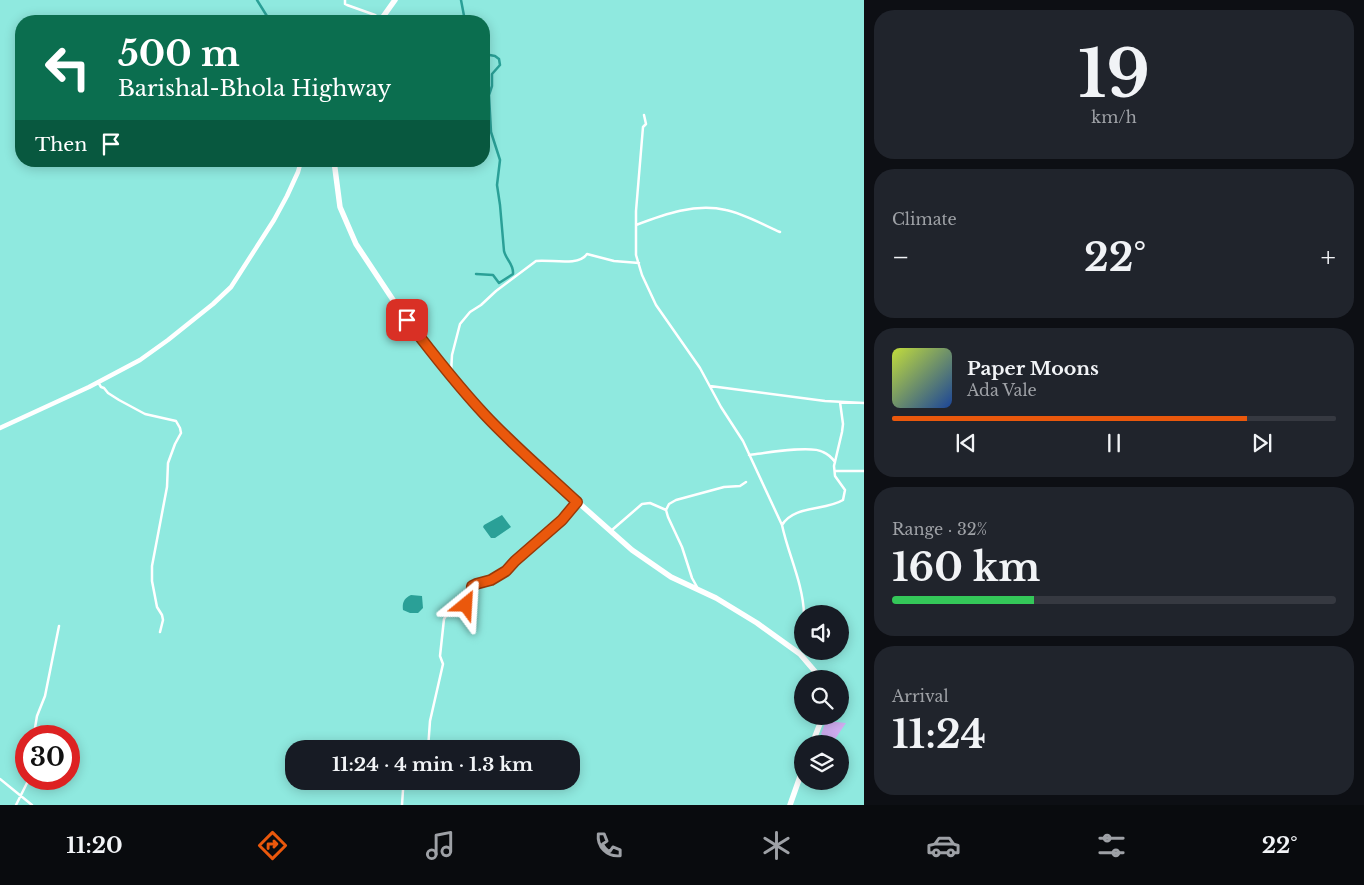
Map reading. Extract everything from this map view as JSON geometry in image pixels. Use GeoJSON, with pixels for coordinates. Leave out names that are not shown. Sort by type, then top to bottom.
{"type":"FeatureCollection","features":[{"type":"Feature","properties":{"kind":"highway"},"geometry":{"type":"LineString","coordinates":[[385,15],[396,0]]}},
{"type":"Feature","properties":{"kind":"highway"},"geometry":{"type":"LineString","coordinates":[[335,167],[340,207],[356,244],[407,320],[450,376],[485,416],[577,502],[632,550],[671,577],[716,598],[794,647]]}},
{"type":"Feature","properties":{"kind":"highway"},"geometry":{"type":"LineString","coordinates":[[790,805],[795,790]]}},
{"type":"Feature","properties":{"kind":"main road"},"geometry":{"type":"LineString","coordinates":[[0,428],[136,362],[194,320],[231,287],[274,220],[299,167]]}},
{"type":"Feature","properties":{"kind":"street"},"geometry":{"type":"LineString","coordinates":[[345,0],[345,4],[373,15]]}},
{"type":"Feature","properties":{"kind":"street"},"geometry":{"type":"LineString","coordinates":[[644,115],[646,124],[643,127],[636,211],[636,255],[638,263],[656,305],[700,368],[721,407],[743,440],[782,525],[799,584],[802,605]]}},
{"type":"Feature","properties":{"kind":"street"},"geometry":{"type":"LineString","coordinates":[[636,225],[678,210],[709,207],[728,210],[780,232]]}},
{"type":"Feature","properties":{"kind":"street"},"geometry":{"type":"LineString","coordinates":[[450,376],[452,355],[460,324],[470,312],[536,261],[560,262],[580,260],[585,258],[587,254],[614,261],[638,263]]}},
{"type":"Feature","properties":{"kind":"street"},"geometry":{"type":"LineString","coordinates":[[98,382],[108,393],[127,405],[144,414],[176,421],[180,428],[181,433],[168,463],[167,487],[152,566],[152,580],[157,607],[162,615],[160,632]]}},
{"type":"Feature","properties":{"kind":"street"},"geometry":{"type":"LineString","coordinates":[[710,386],[825,401],[864,403]]}},
{"type":"Feature","properties":{"kind":"street"},"geometry":{"type":"LineString","coordinates":[[782,525],[785,519],[800,512],[835,505],[843,500],[845,490],[835,476],[834,471],[843,424],[840,402]]}},
{"type":"Feature","properties":{"kind":"street"},"geometry":{"type":"LineString","coordinates":[[749,455],[820,450],[829,455],[835,462]]}},
{"type":"Feature","properties":{"kind":"street"},"geometry":{"type":"LineString","coordinates":[[834,471],[864,471]]}},
{"type":"Feature","properties":{"kind":"street"},"geometry":{"type":"LineString","coordinates":[[698,590],[666,510],[669,504],[676,500],[724,487],[740,486],[746,482]]}},
{"type":"Feature","properties":{"kind":"street"},"geometry":{"type":"LineString","coordinates":[[429,740],[430,721],[443,664],[440,656],[444,619],[449,612],[466,605],[471,598],[472,586],[491,580],[506,571],[562,520],[577,502]]}},
{"type":"Feature","properties":{"kind":"street"},"geometry":{"type":"LineString","coordinates":[[610,532],[642,504],[650,503],[666,510]]}},
{"type":"Feature","properties":{"kind":"street"},"geometry":{"type":"LineString","coordinates":[[36,725],[59,626]]}},
{"type":"Feature","properties":{"kind":"street"},"geometry":{"type":"LineString","coordinates":[[0,779],[32,805]]}},
{"type":"Feature","properties":{"kind":"street"},"geometry":{"type":"LineString","coordinates":[[16,805],[24,790]]}},
{"type":"Feature","properties":{"kind":"street"},"geometry":{"type":"LineString","coordinates":[[402,805],[403,790]]}},
{"type":"Feature","properties":{"kind":"shaded area"},"geometry":{"type":"Polygon","coordinates":[[[824,725],[845,725],[838,735],[821,734],[824,725]]]}},
{"type":"Feature","properties":{"kind":"water"},"geometry":{"type":"Polygon","coordinates":[[[502,515],[511,527],[495,538],[491,538],[483,527],[502,515]]]}},
{"type":"Feature","properties":{"kind":"water"},"geometry":{"type":"Polygon","coordinates":[[[411,595],[422,596],[423,608],[418,613],[410,613],[403,610],[404,601],[411,595]]]}},
{"type":"Feature","properties":{"kind":"waterway"},"geometry":{"type":"LineString","coordinates":[[257,0],[266,15]]}},
{"type":"Feature","properties":{"kind":"waterway"},"geometry":{"type":"LineString","coordinates":[[461,0],[464,15]]}},
{"type":"Feature","properties":{"kind":"waterway"},"geometry":{"type":"LineString","coordinates":[[490,55],[499,59],[500,65],[492,74],[490,92]]}},
{"type":"Feature","properties":{"kind":"waterway"},"geometry":{"type":"LineString","coordinates":[[476,274],[493,275],[499,283],[513,274],[512,267],[504,251],[497,185],[500,160],[491,132],[490,114]]}},
{"type":"Feature","properties":{"kind":"route"},"geometry":{"type":"LineString","coordinates":[[407,320],[450,376],[485,416],[577,502],[562,520],[506,571],[491,580],[472,586],[471,598],[466,605]]}}]}
